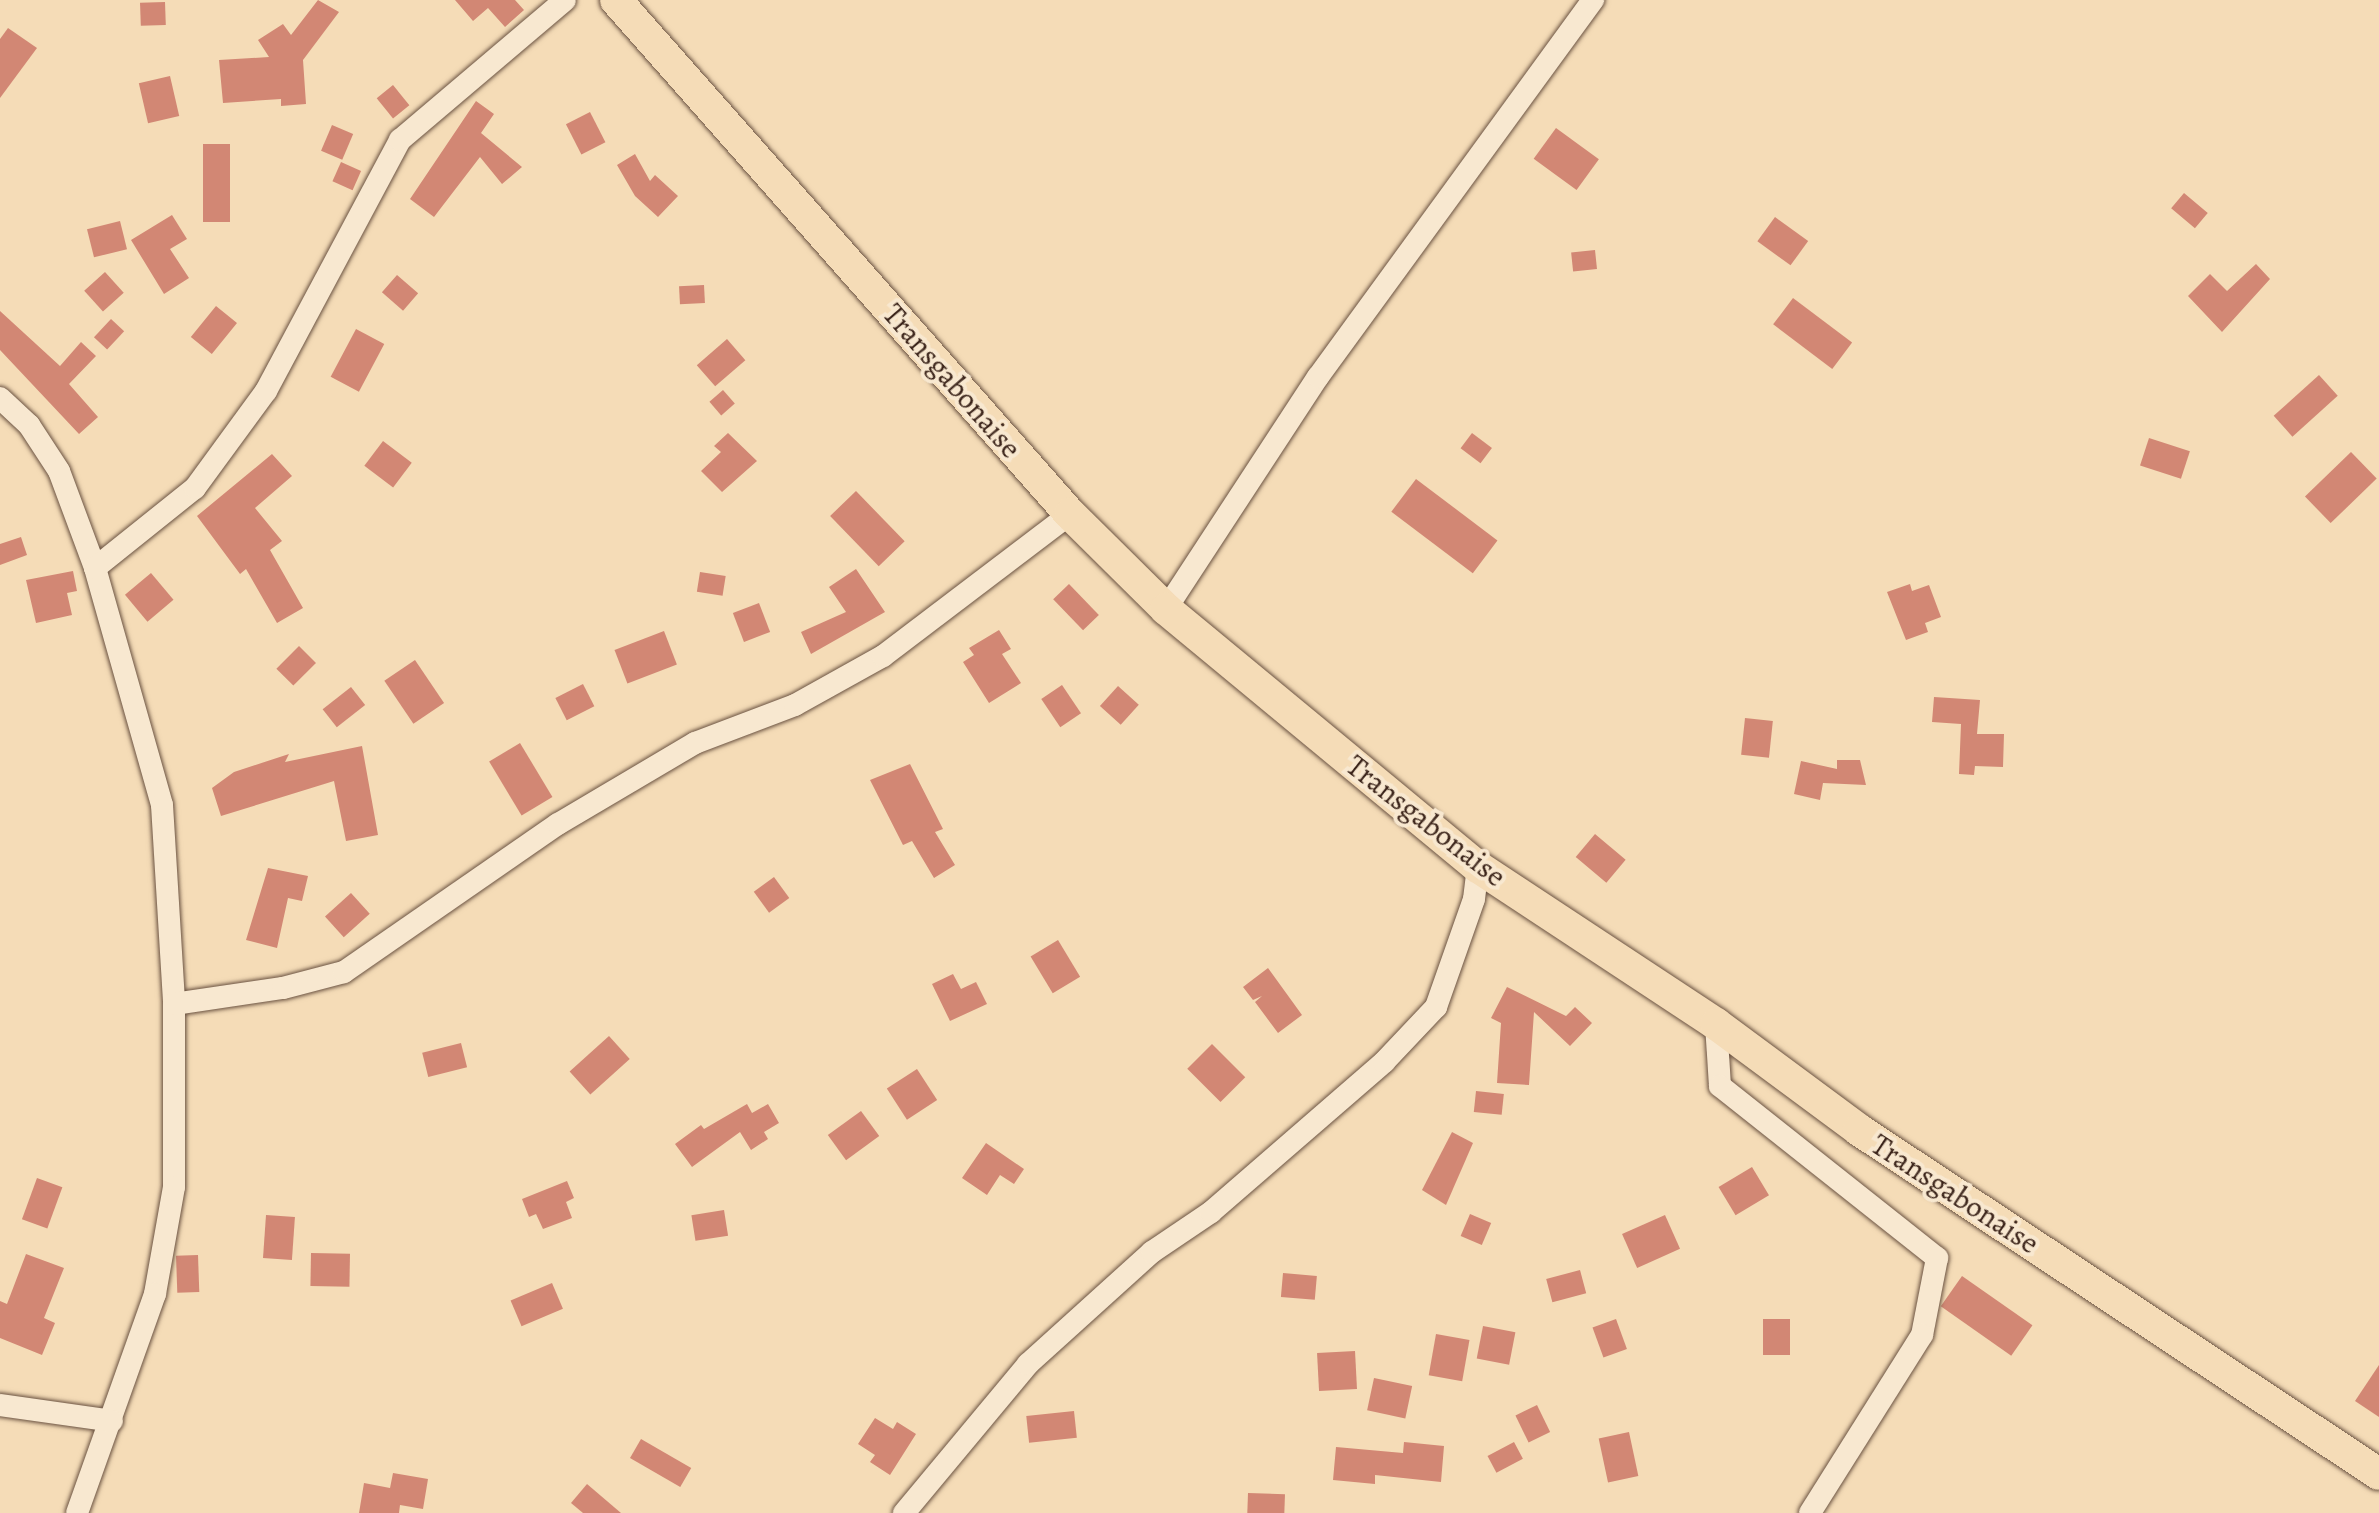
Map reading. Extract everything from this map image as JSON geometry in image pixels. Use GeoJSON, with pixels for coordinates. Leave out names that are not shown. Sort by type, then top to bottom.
{"type":"FeatureCollection","features":[{"type":"Feature","properties":{"kind":"highway","name":"Transgabonaise"},"geometry":{"type":"LineString","coordinates":[[616,0],[1070,514],[1166,609],[1478,867],[1716,1024],[1859,1130],[2379,1474]]}},
{"type":"Feature","properties":{"kind":"street"},"geometry":{"type":"LineString","coordinates":[[95,568],[195,488],[266,391],[400,140],[565,0]]}},
{"type":"Feature","properties":{"kind":"street"},"geometry":{"type":"LineString","coordinates":[[1166,609],[1318,377],[1593,0]]}},
{"type":"Feature","properties":{"kind":"street"},"geometry":{"type":"LineString","coordinates":[[0,398],[29,425],[59,471],[95,568],[162,805],[174,1004],[174,1187],[155,1294],[77,1513]]}},
{"type":"Feature","properties":{"kind":"street"},"geometry":{"type":"LineString","coordinates":[[174,1004],[283,988],[344,972],[558,824],[681,751],[795,705],[883,656],[1070,514]]}},
{"type":"Feature","properties":{"kind":"street"},"geometry":{"type":"LineString","coordinates":[[904,1513],[1028,1364],[1152,1252],[1211,1212],[1384,1062],[1436,1007],[1474,899],[1478,867]]}},
{"type":"Feature","properties":{"kind":"street"},"geometry":{"type":"LineString","coordinates":[[1716,1024],[1720,1086],[1937,1258],[1922,1335],[1810,1513]]}},
{"type":"Feature","properties":{"kind":"street"},"geometry":{"type":"LineString","coordinates":[[0,1405],[112,1421]]}},
{"type":"Feature","properties":{"kind":"building"},"geometry":{"type":"Polygon","coordinates":[[[318,0],[339,12],[303,60],[306,104],[281,106],[281,99],[223,103],[219,60],[269,57],[258,40],[283,24],[291,35],[318,0]]]}},
{"type":"Feature","properties":{"kind":"building"},"geometry":{"type":"Polygon","coordinates":[[[455,0],[515,0],[524,10],[505,27],[488,8],[473,21],[455,0]]]}},
{"type":"Feature","properties":{"kind":"building"},"geometry":{"type":"Polygon","coordinates":[[[165,2],[166,25],[141,26],[140,3],[165,2]]]}},
{"type":"Feature","properties":{"kind":"building"},"geometry":{"type":"Polygon","coordinates":[[[8,28],[37,48],[0,98],[0,39],[8,28]]]}},
{"type":"Feature","properties":{"kind":"building"},"geometry":{"type":"Polygon","coordinates":[[[170,76],[179,116],[148,123],[139,83],[170,76]]]}},
{"type":"Feature","properties":{"kind":"building"},"geometry":{"type":"Polygon","coordinates":[[[393,85],[409,105],[393,118],[377,98],[393,85]]]}},
{"type":"Feature","properties":{"kind":"building"},"geometry":{"type":"Polygon","coordinates":[[[476,101],[494,114],[481,133],[522,167],[502,184],[480,157],[434,217],[410,199],[476,101]]]}},
{"type":"Feature","properties":{"kind":"building"},"geometry":{"type":"Polygon","coordinates":[[[590,112],[605,142],[581,155],[566,124],[590,112]]]}},
{"type":"Feature","properties":{"kind":"building"},"geometry":{"type":"Polygon","coordinates":[[[332,125],[353,134],[342,160],[321,151],[332,125]]]}},
{"type":"Feature","properties":{"kind":"building"},"geometry":{"type":"Polygon","coordinates":[[[1556,128],[1599,159],[1577,190],[1534,159],[1556,128]]]}},
{"type":"Feature","properties":{"kind":"building"},"geometry":{"type":"Polygon","coordinates":[[[203,144],[230,144],[230,222],[203,222],[203,144]]]}},
{"type":"Feature","properties":{"kind":"building"},"geometry":{"type":"Polygon","coordinates":[[[635,154],[650,181],[655,175],[678,196],[658,217],[635,196],[617,165],[635,154]]]}},
{"type":"Feature","properties":{"kind":"building"},"geometry":{"type":"Polygon","coordinates":[[[341,162],[361,171],[353,190],[332,181],[341,162]]]}},
{"type":"Feature","properties":{"kind":"building"},"geometry":{"type":"Polygon","coordinates":[[[2184,193],[2208,213],[2195,228],[2171,208],[2184,193]]]}},
{"type":"Feature","properties":{"kind":"building"},"geometry":{"type":"Polygon","coordinates":[[[172,215],[187,239],[170,249],[189,278],[164,294],[131,240],[172,215]]]}},
{"type":"Feature","properties":{"kind":"building"},"geometry":{"type":"Polygon","coordinates":[[[1775,217],[1808,241],[1791,265],[1757,241],[1775,217]]]}},
{"type":"Feature","properties":{"kind":"building"},"geometry":{"type":"Polygon","coordinates":[[[120,221],[127,249],[94,257],[87,229],[120,221]]]}},
{"type":"Feature","properties":{"kind":"building"},"geometry":{"type":"Polygon","coordinates":[[[1595,250],[1597,269],[1573,271],[1571,253],[1595,250]]]}},
{"type":"Feature","properties":{"kind":"building"},"geometry":{"type":"Polygon","coordinates":[[[2256,264],[2270,279],[2222,332],[2188,296],[2210,274],[2227,291],[2256,264]]]}},
{"type":"Feature","properties":{"kind":"building"},"geometry":{"type":"Polygon","coordinates":[[[105,272],[124,293],[103,312],[84,291],[105,272]]]}},
{"type":"Feature","properties":{"kind":"building"},"geometry":{"type":"Polygon","coordinates":[[[397,275],[418,293],[403,311],[382,292],[397,275]]]}},
{"type":"Feature","properties":{"kind":"building"},"geometry":{"type":"Polygon","coordinates":[[[704,285],[705,303],[680,304],[679,286],[704,285]]]}},
{"type":"Feature","properties":{"kind":"building"},"geometry":{"type":"Polygon","coordinates":[[[1793,298],[1852,343],[1832,369],[1773,324],[1793,298]]]}},
{"type":"Feature","properties":{"kind":"building"},"geometry":{"type":"Polygon","coordinates":[[[216,306],[237,323],[212,354],[191,337],[216,306]]]}},
{"type":"Feature","properties":{"kind":"building"},"geometry":{"type":"Polygon","coordinates":[[[0,311],[60,366],[81,342],[96,356],[69,384],[98,417],[79,434],[0,350],[0,311]]]}},
{"type":"Feature","properties":{"kind":"building"},"geometry":{"type":"Polygon","coordinates":[[[111,319],[124,331],[107,350],[94,337],[111,319]]]}},
{"type":"Feature","properties":{"kind":"building"},"geometry":{"type":"Polygon","coordinates":[[[356,329],[384,344],[359,392],[331,377],[356,329]]]}},
{"type":"Feature","properties":{"kind":"building"},"geometry":{"type":"Polygon","coordinates":[[[727,339],[745,360],[715,386],[697,365],[727,339]]]}},
{"type":"Feature","properties":{"kind":"building"},"geometry":{"type":"Polygon","coordinates":[[[2319,375],[2338,396],[2292,437],[2274,416],[2319,375]]]}},
{"type":"Feature","properties":{"kind":"building"},"geometry":{"type":"Polygon","coordinates":[[[723,390],[735,404],[721,415],[709,402],[723,390]]]}},
{"type":"Feature","properties":{"kind":"building"},"geometry":{"type":"Polygon","coordinates":[[[728,433],[757,461],[722,492],[701,471],[721,452],[714,446],[728,433]]]}},
{"type":"Feature","properties":{"kind":"building"},"geometry":{"type":"Polygon","coordinates":[[[1472,433],[1492,448],[1481,463],[1461,448],[1472,433]]]}},
{"type":"Feature","properties":{"kind":"building"},"geometry":{"type":"Polygon","coordinates":[[[2149,438],[2190,451],[2181,479],[2140,466],[2149,438]]]}},
{"type":"Feature","properties":{"kind":"building"},"geometry":{"type":"Polygon","coordinates":[[[383,441],[412,463],[393,487],[364,466],[383,441]]]}},
{"type":"Feature","properties":{"kind":"building"},"geometry":{"type":"Polygon","coordinates":[[[2351,452],[2377,479],[2331,523],[2305,496],[2351,452]]]}},
{"type":"Feature","properties":{"kind":"building"},"geometry":{"type":"Polygon","coordinates":[[[272,454],[292,476],[255,508],[282,541],[270,550],[303,608],[277,623],[246,569],[240,574],[197,516],[272,454]]]}},
{"type":"Feature","properties":{"kind":"building"},"geometry":{"type":"Polygon","coordinates":[[[1416,479],[1497,540],[1473,573],[1391,512],[1416,479]]]}},
{"type":"Feature","properties":{"kind":"building"},"geometry":{"type":"Polygon","coordinates":[[[856,491],[905,541],[879,566],[830,516],[856,491]]]}},
{"type":"Feature","properties":{"kind":"building"},"geometry":{"type":"Polygon","coordinates":[[[21,537],[27,555],[0,565],[0,544],[21,537]]]}},
{"type":"Feature","properties":{"kind":"building"},"geometry":{"type":"Polygon","coordinates":[[[856,569],[885,612],[811,654],[801,632],[846,612],[829,587],[856,569]]]}},
{"type":"Feature","properties":{"kind":"building"},"geometry":{"type":"Polygon","coordinates":[[[73,571],[77,591],[67,593],[72,615],[36,623],[26,580],[73,571]]]}},
{"type":"Feature","properties":{"kind":"building"},"geometry":{"type":"Polygon","coordinates":[[[700,572],[726,576],[723,596],[697,592],[700,572]]]}},
{"type":"Feature","properties":{"kind":"building"},"geometry":{"type":"Polygon","coordinates":[[[151,573],[173,600],[147,622],[125,595],[151,573]]]}},
{"type":"Feature","properties":{"kind":"building"},"geometry":{"type":"Polygon","coordinates":[[[1069,584],[1099,615],[1083,630],[1053,599],[1069,584]]]}},
{"type":"Feature","properties":{"kind":"building"},"geometry":{"type":"Polygon","coordinates":[[[1910,584],[1912,591],[1929,585],[1941,617],[1925,623],[1928,632],[1906,640],[1887,592],[1910,584]]]}},
{"type":"Feature","properties":{"kind":"building"},"geometry":{"type":"Polygon","coordinates":[[[759,603],[770,632],[744,642],[733,613],[759,603]]]}},
{"type":"Feature","properties":{"kind":"building"},"geometry":{"type":"Polygon","coordinates":[[[999,630],[1011,649],[1002,654],[1021,683],[989,703],[963,662],[974,655],[969,648],[999,630]]]}},
{"type":"Feature","properties":{"kind":"building"},"geometry":{"type":"Polygon","coordinates":[[[664,631],[677,665],[627,684],[615,650],[664,631]]]}},
{"type":"Feature","properties":{"kind":"building"},"geometry":{"type":"Polygon","coordinates":[[[299,646],[316,663],[293,686],[276,669],[299,646]]]}},
{"type":"Feature","properties":{"kind":"building"},"geometry":{"type":"Polygon","coordinates":[[[415,660],[444,703],[413,724],[384,681],[415,660]]]}},
{"type":"Feature","properties":{"kind":"building"},"geometry":{"type":"Polygon","coordinates":[[[583,684],[594,706],[567,720],[555,698],[583,684]]]}},
{"type":"Feature","properties":{"kind":"building"},"geometry":{"type":"Polygon","coordinates":[[[1062,685],[1081,713],[1060,727],[1041,699],[1062,685]]]}},
{"type":"Feature","properties":{"kind":"building"},"geometry":{"type":"Polygon","coordinates":[[[1118,686],[1139,705],[1121,725],[1100,706],[1118,686]]]}},
{"type":"Feature","properties":{"kind":"building"},"geometry":{"type":"Polygon","coordinates":[[[351,687],[365,705],[337,727],[323,709],[351,687]]]}},
{"type":"Feature","properties":{"kind":"building"},"geometry":{"type":"Polygon","coordinates":[[[1934,697],[1980,700],[1977,734],[2004,734],[2003,767],[1975,766],[1974,775],[1959,774],[1961,724],[1932,722],[1934,697]]]}},
{"type":"Feature","properties":{"kind":"building"},"geometry":{"type":"Polygon","coordinates":[[[1745,718],[1773,721],[1769,758],[1741,755],[1745,718]]]}},
{"type":"Feature","properties":{"kind":"building"},"geometry":{"type":"Polygon","coordinates":[[[520,743],[552,797],[522,816],[489,762],[520,743]]]}},
{"type":"Feature","properties":{"kind":"building"},"geometry":{"type":"Polygon","coordinates":[[[362,746],[378,835],[346,841],[334,781],[221,816],[212,788],[234,772],[289,754],[285,762],[362,746]]]}},
{"type":"Feature","properties":{"kind":"building"},"geometry":{"type":"Polygon","coordinates":[[[1837,760],[1860,760],[1866,785],[1823,783],[1820,800],[1794,794],[1801,761],[1837,769],[1837,760]]]}},
{"type":"Feature","properties":{"kind":"building"},"geometry":{"type":"Polygon","coordinates":[[[910,764],[943,829],[935,832],[955,865],[934,878],[912,841],[903,845],[870,780],[910,764]]]}},
{"type":"Feature","properties":{"kind":"building"},"geometry":{"type":"Polygon","coordinates":[[[1595,834],[1626,860],[1606,883],[1576,857],[1595,834]]]}},
{"type":"Feature","properties":{"kind":"building"},"geometry":{"type":"Polygon","coordinates":[[[268,868],[308,876],[302,901],[288,898],[277,948],[246,940],[268,868]]]}},
{"type":"Feature","properties":{"kind":"building"},"geometry":{"type":"Polygon","coordinates":[[[774,877],[789,898],[769,913],[754,892],[774,877]]]}},
{"type":"Feature","properties":{"kind":"building"},"geometry":{"type":"Polygon","coordinates":[[[351,893],[370,914],[344,937],[325,916],[351,893]]]}},
{"type":"Feature","properties":{"kind":"building"},"geometry":{"type":"Polygon","coordinates":[[[1058,940],[1080,977],[1053,993],[1031,956],[1058,940]]]}},
{"type":"Feature","properties":{"kind":"building"},"geometry":{"type":"Polygon","coordinates":[[[1268,968],[1302,1015],[1278,1033],[1255,1002],[1262,996],[1253,1000],[1243,987],[1268,968]]]}},
{"type":"Feature","properties":{"kind":"building"},"geometry":{"type":"Polygon","coordinates":[[[953,974],[961,989],[976,982],[987,1004],[950,1021],[932,984],[953,974]]]}},
{"type":"Feature","properties":{"kind":"building"},"geometry":{"type":"Polygon","coordinates":[[[1507,987],[1566,1016],[1575,1007],[1592,1023],[1570,1046],[1534,1012],[1529,1085],[1497,1083],[1501,1023],[1491,1018],[1507,987]]]}},
{"type":"Feature","properties":{"kind":"building"},"geometry":{"type":"Polygon","coordinates":[[[609,1036],[630,1059],[590,1095],[570,1071],[609,1036]]]}},
{"type":"Feature","properties":{"kind":"building"},"geometry":{"type":"Polygon","coordinates":[[[461,1043],[467,1067],[428,1077],[422,1053],[461,1043]]]}},
{"type":"Feature","properties":{"kind":"building"},"geometry":{"type":"Polygon","coordinates":[[[1212,1044],[1245,1077],[1220,1102],[1187,1069],[1212,1044]]]}},
{"type":"Feature","properties":{"kind":"building"},"geometry":{"type":"Polygon","coordinates":[[[917,1069],[937,1100],[907,1120],[887,1089],[917,1069]]]}},
{"type":"Feature","properties":{"kind":"building"},"geometry":{"type":"Polygon","coordinates":[[[1476,1091],[1504,1094],[1502,1115],[1474,1112],[1476,1091]]]}},
{"type":"Feature","properties":{"kind":"building"},"geometry":{"type":"Polygon","coordinates":[[[747,1104],[752,1113],[768,1104],[779,1123],[764,1132],[768,1139],[751,1150],[740,1132],[692,1167],[675,1144],[701,1125],[704,1129],[747,1104]]]}},
{"type":"Feature","properties":{"kind":"building"},"geometry":{"type":"Polygon","coordinates":[[[861,1111],[879,1136],[846,1160],[828,1135],[861,1111]]]}},
{"type":"Feature","properties":{"kind":"building"},"geometry":{"type":"Polygon","coordinates":[[[1452,1132],[1473,1143],[1446,1205],[1422,1190],[1452,1132]]]}},
{"type":"Feature","properties":{"kind":"building"},"geometry":{"type":"Polygon","coordinates":[[[986,1143],[1024,1169],[1014,1184],[1000,1175],[987,1195],[962,1178],[986,1143]]]}},
{"type":"Feature","properties":{"kind":"building"},"geometry":{"type":"Polygon","coordinates":[[[1752,1167],[1769,1195],[1736,1215],[1719,1187],[1752,1167]]]}},
{"type":"Feature","properties":{"kind":"building"},"geometry":{"type":"Polygon","coordinates":[[[37,1178],[62,1187],[47,1229],[22,1219],[37,1178]]]}},
{"type":"Feature","properties":{"kind":"building"},"geometry":{"type":"Polygon","coordinates":[[[567,1181],[574,1198],[566,1202],[572,1218],[543,1229],[536,1214],[529,1217],[522,1199],[567,1181]]]}},
{"type":"Feature","properties":{"kind":"building"},"geometry":{"type":"Polygon","coordinates":[[[724,1210],[728,1236],[695,1241],[691,1215],[724,1210]]]}},
{"type":"Feature","properties":{"kind":"building"},"geometry":{"type":"Polygon","coordinates":[[[1470,1214],[1491,1223],[1482,1245],[1461,1236],[1470,1214]]]}},
{"type":"Feature","properties":{"kind":"building"},"geometry":{"type":"Polygon","coordinates":[[[266,1215],[295,1217],[292,1260],[263,1258],[266,1215]]]}},
{"type":"Feature","properties":{"kind":"building"},"geometry":{"type":"Polygon","coordinates":[[[1665,1215],[1680,1249],[1637,1268],[1622,1234],[1665,1215]]]}},
{"type":"Feature","properties":{"kind":"building"},"geometry":{"type":"Polygon","coordinates":[[[311,1253],[350,1254],[349,1287],[310,1286],[311,1253]]]}},
{"type":"Feature","properties":{"kind":"building"},"geometry":{"type":"Polygon","coordinates":[[[26,1254],[64,1268],[44,1318],[55,1323],[42,1355],[0,1338],[0,1301],[7,1304],[26,1254]]]}},
{"type":"Feature","properties":{"kind":"building"},"geometry":{"type":"Polygon","coordinates":[[[198,1255],[199,1292],[177,1293],[176,1256],[198,1255]]]}},
{"type":"Feature","properties":{"kind":"building"},"geometry":{"type":"Polygon","coordinates":[[[1580,1270],[1586,1293],[1552,1302],[1546,1279],[1580,1270]]]}},
{"type":"Feature","properties":{"kind":"building"},"geometry":{"type":"Polygon","coordinates":[[[1283,1273],[1317,1276],[1315,1300],[1281,1297],[1283,1273]]]}},
{"type":"Feature","properties":{"kind":"building"},"geometry":{"type":"Polygon","coordinates":[[[1962,1276],[2032,1325],[2011,1356],[1941,1306],[1962,1276]]]}},
{"type":"Feature","properties":{"kind":"building"},"geometry":{"type":"Polygon","coordinates":[[[552,1283],[563,1309],[522,1326],[511,1301],[552,1283]]]}},
{"type":"Feature","properties":{"kind":"building"},"geometry":{"type":"Polygon","coordinates":[[[1616,1319],[1627,1349],[1603,1358],[1593,1328],[1616,1319]]]}},
{"type":"Feature","properties":{"kind":"building"},"geometry":{"type":"Polygon","coordinates":[[[1763,1319],[1790,1319],[1790,1355],[1763,1355],[1763,1319]]]}},
{"type":"Feature","properties":{"kind":"building"},"geometry":{"type":"Polygon","coordinates":[[[1483,1326],[1515,1332],[1509,1365],[1477,1358],[1483,1326]]]}},
{"type":"Feature","properties":{"kind":"building"},"geometry":{"type":"Polygon","coordinates":[[[1436,1334],[1469,1340],[1462,1381],[1429,1375],[1436,1334]]]}},
{"type":"Feature","properties":{"kind":"building"},"geometry":{"type":"Polygon","coordinates":[[[1355,1351],[1357,1389],[1319,1391],[1317,1353],[1355,1351]]]}},
{"type":"Feature","properties":{"kind":"building"},"geometry":{"type":"Polygon","coordinates":[[[2379,1365],[2379,1417],[2355,1401],[2379,1365]]]}},
{"type":"Feature","properties":{"kind":"building"},"geometry":{"type":"Polygon","coordinates":[[[1374,1378],[1412,1386],[1405,1418],[1367,1410],[1374,1378]]]}},
{"type":"Feature","properties":{"kind":"building"},"geometry":{"type":"Polygon","coordinates":[[[1537,1405],[1550,1432],[1529,1442],[1515,1416],[1537,1405]]]}},
{"type":"Feature","properties":{"kind":"building"},"geometry":{"type":"Polygon","coordinates":[[[1074,1411],[1077,1438],[1029,1443],[1026,1416],[1074,1411]]]}},
{"type":"Feature","properties":{"kind":"building"},"geometry":{"type":"Polygon","coordinates":[[[875,1418],[893,1429],[897,1422],[916,1434],[890,1475],[870,1462],[875,1455],[858,1444],[875,1418]]]}},
{"type":"Feature","properties":{"kind":"building"},"geometry":{"type":"Polygon","coordinates":[[[1629,1432],[1638,1476],[1608,1482],[1599,1438],[1629,1432]]]}},
{"type":"Feature","properties":{"kind":"building"},"geometry":{"type":"Polygon","coordinates":[[[641,1439],[691,1468],[680,1487],[630,1458],[641,1439]]]}},
{"type":"Feature","properties":{"kind":"building"},"geometry":{"type":"Polygon","coordinates":[[[1404,1442],[1444,1446],[1441,1482],[1375,1475],[1375,1484],[1333,1480],[1336,1447],[1403,1453],[1404,1442]]]}},
{"type":"Feature","properties":{"kind":"building"},"geometry":{"type":"Polygon","coordinates":[[[1514,1442],[1523,1459],[1496,1473],[1488,1456],[1514,1442]]]}},
{"type":"Feature","properties":{"kind":"building"},"geometry":{"type":"Polygon","coordinates":[[[393,1473],[428,1479],[423,1509],[400,1505],[399,1513],[359,1513],[364,1483],[390,1488],[393,1473]]]}},
{"type":"Feature","properties":{"kind":"building"},"geometry":{"type":"Polygon","coordinates":[[[587,1484],[621,1513],[583,1513],[571,1503],[587,1484]]]}},
{"type":"Feature","properties":{"kind":"building"},"geometry":{"type":"Polygon","coordinates":[[[1248,1493],[1285,1494],[1284,1513],[1247,1513],[1248,1493]]]}}]}
